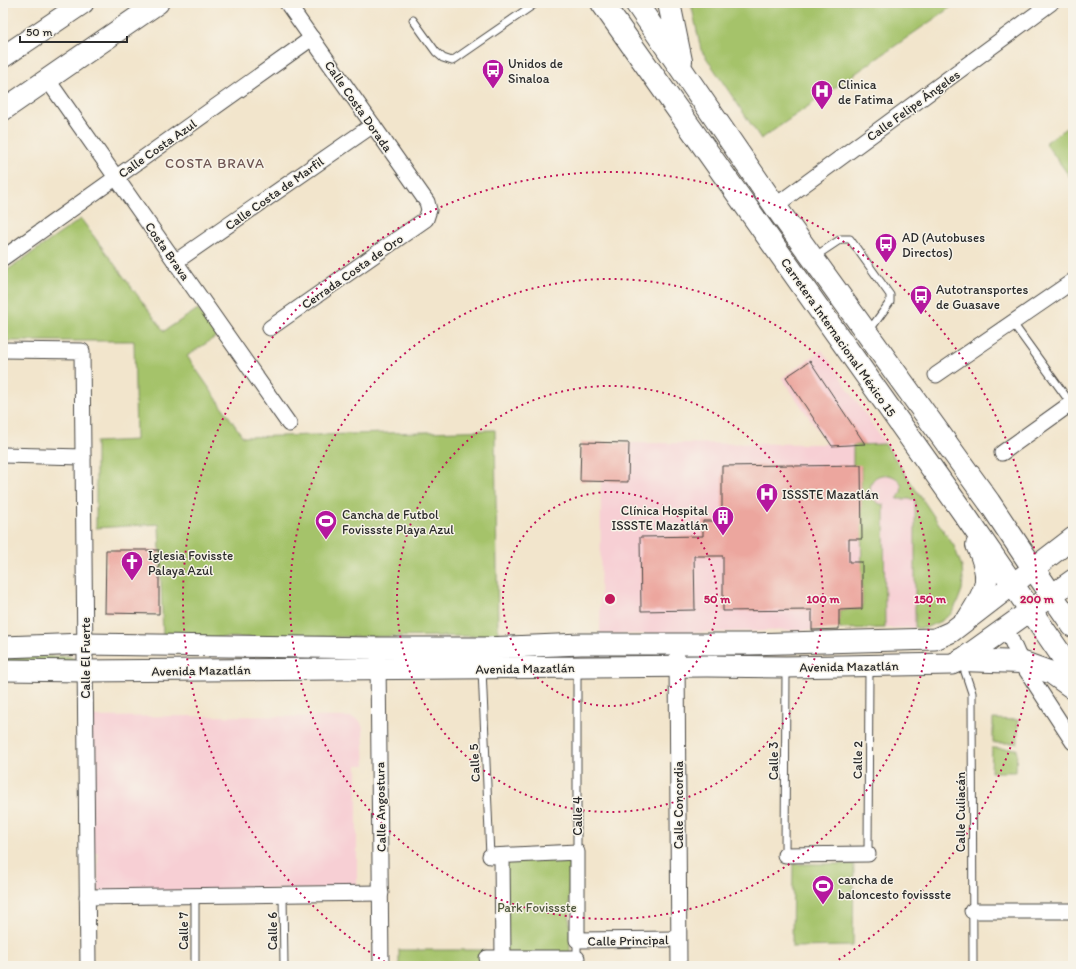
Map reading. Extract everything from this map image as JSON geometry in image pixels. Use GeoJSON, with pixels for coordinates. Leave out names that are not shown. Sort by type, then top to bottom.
{"type":"FeatureCollection","features":[{"type":"Feature","properties":{"kind":"main road","name":"Carretera Internacional México 15"},"geometry":{"type":"LineString","coordinates":[[602,3],[967,518],[1073,672]]}},
{"type":"Feature","properties":{"kind":"main road","name":"Carretera Internacional México 15"},"geometry":{"type":"LineString","coordinates":[[636,3],[775,206],[989,502],[1073,626]]}},
{"type":"Feature","properties":{"kind":"main road"},"geometry":{"type":"LineString","coordinates":[[669,3],[683,70]]}},
{"type":"Feature","properties":{"kind":"main road"},"geometry":{"type":"LineString","coordinates":[[967,518],[972,537],[983,558],[986,571],[986,583],[982,598],[970,616]]}},
{"type":"Feature","properties":{"kind":"main road"},"geometry":{"type":"LineString","coordinates":[[961,660],[1021,662],[1052,673],[1073,688]]}},
{"type":"Feature","properties":{"kind":"street"},"geometry":{"type":"LineString","coordinates":[[3,57],[83,3]]}},
{"type":"Feature","properties":{"kind":"street"},"geometry":{"type":"LineString","coordinates":[[3,110],[158,3]]}},
{"type":"Feature","properties":{"kind":"street","name":"Calle Costa Dorada"},"geometry":{"type":"LineString","coordinates":[[287,3],[427,202],[429,210]]}},
{"type":"Feature","properties":{"kind":"street","name":"Calle Felipe Ángeles"},"geometry":{"type":"LineString","coordinates":[[775,206],[1051,3]]}},
{"type":"Feature","properties":{"kind":"street","name":"Calle Costa Azul"},"geometry":{"type":"LineString","coordinates":[[3,258],[312,38]]}},
{"type":"Feature","properties":{"kind":"street","name":"Costa Brava"},"geometry":{"type":"LineString","coordinates":[[47,79],[289,424]]}},
{"type":"Feature","properties":{"kind":"street","name":"Calle Costa de Marfil"},"geometry":{"type":"LineString","coordinates":[[175,262],[373,125]]}},
{"type":"Feature","properties":{"kind":"street","name":"Cerrada Costa de Oro"},"geometry":{"type":"LineString","coordinates":[[270,328],[426,219],[429,210]]}},
{"type":"Feature","properties":{"kind":"street"},"geometry":{"type":"LineString","coordinates":[[936,375],[1073,281]]}},
{"type":"Feature","properties":{"kind":"street","name":"Calle El Fuerte"},"geometry":{"type":"LineString","coordinates":[[3,350],[82,351],[88,966]]}},
{"type":"Feature","properties":{"kind":"street"},"geometry":{"type":"LineString","coordinates":[[1002,453],[1072,404]]}},
{"type":"Feature","properties":{"kind":"street"},"geometry":{"type":"LineString","coordinates":[[3,455],[83,457]]}},
{"type":"Feature","properties":{"kind":"street","name":"Avenida Mazatlán"},"geometry":{"type":"LineString","coordinates":[[3,670],[85,671],[378,658],[484,648],[581,644],[750,644],[935,639],[950,632],[1073,538]]}},
{"type":"Feature","properties":{"kind":"street","name":"Avenida Mazatlán"},"geometry":{"type":"LineString","coordinates":[[3,647],[85,644],[378,658],[482,668],[786,667],[952,664],[961,660],[1030,609],[1073,580]]}},
{"type":"Feature","properties":{"kind":"street"},"geometry":{"type":"LineString","coordinates":[[1006,628],[1021,662],[1073,742]]}},
{"type":"Feature","properties":{"kind":"street","name":"Calle Concordia"},"geometry":{"type":"LineString","coordinates":[[677,644],[679,966]]}},
{"type":"Feature","properties":{"kind":"street","name":"Calle Angostura"},"geometry":{"type":"LineString","coordinates":[[378,658],[381,966]]}},
{"type":"Feature","properties":{"kind":"street"},"geometry":{"type":"LineString","coordinates":[[503,958],[496,856],[577,852]]}},
{"type":"Feature","properties":{"kind":"street","name":"Calle 4"},"geometry":{"type":"LineString","coordinates":[[577,852],[577,940]]}},
{"type":"Feature","properties":{"kind":"street"},"geometry":{"type":"LineString","coordinates":[[784,854],[868,854]]}},
{"type":"Feature","properties":{"kind":"street"},"geometry":{"type":"LineString","coordinates":[[87,897],[380,893]]}},
{"type":"Feature","properties":{"kind":"street"},"geometry":{"type":"LineString","coordinates":[[972,911],[1073,911]]}},
{"type":"Feature","properties":{"kind":"street","name":"Calle Principal"},"geometry":{"type":"LineString","coordinates":[[577,940],[678,939]]}},
{"type":"Feature","properties":{"kind":"street","name":"Calle Principal"},"geometry":{"type":"LineString","coordinates":[[487,962],[503,958],[577,962]]}},
{"type":"Feature","properties":{"kind":"lane"},"geometry":{"type":"LineString","coordinates":[[413,20],[436,52],[443,58],[452,61],[536,3]]}},
{"type":"Feature","properties":{"kind":"lane"},"geometry":{"type":"LineString","coordinates":[[812,258],[841,239],[850,239],[890,295],[890,302],[867,334]]}},
{"type":"Feature","properties":{"kind":"lane"},"geometry":{"type":"LineString","coordinates":[[1012,322],[1072,404]]}},
{"type":"Feature","properties":{"kind":"lane","name":"Calle Culiacán"},"geometry":{"type":"LineString","coordinates":[[961,660],[972,693],[973,966]]}},
{"type":"Feature","properties":{"kind":"lane","name":"Calle 2"},"geometry":{"type":"LineString","coordinates":[[868,854],[870,665]]}},
{"type":"Feature","properties":{"kind":"lane","name":"Calle 4"},"geometry":{"type":"LineString","coordinates":[[577,667],[577,852]]}},
{"type":"Feature","properties":{"kind":"lane","name":"Calle 3"},"geometry":{"type":"LineString","coordinates":[[784,854],[786,667]]}},
{"type":"Feature","properties":{"kind":"lane","name":"Calle 5"},"geometry":{"type":"LineString","coordinates":[[482,668],[496,856]]}},
{"type":"Feature","properties":{"kind":"lane","name":"Calle 7"},"geometry":{"type":"LineString","coordinates":[[195,895],[195,966]]}},
{"type":"Feature","properties":{"kind":"lane","name":"Calle 6"},"geometry":{"type":"LineString","coordinates":[[283,895],[284,966]]}},
{"type":"Feature","properties":{"kind":"lane","name":"Calle 4"},"geometry":{"type":"LineString","coordinates":[[577,940],[577,962]]}},
{"type":"Feature","properties":{"kind":"shaded area","name":"ISSSTE Mazatlán"},"geometry":{"type":"Polygon","coordinates":[[[822,350],[954,546],[962,567],[963,579],[962,590],[951,614],[941,621],[925,628],[600,635],[601,481],[629,443],[827,444],[782,378],[822,350]]]}},
{"type":"Feature","properties":{"kind":"shaded area"},"geometry":{"type":"Polygon","coordinates":[[[89,717],[351,717],[360,721],[363,728],[365,765],[357,765],[357,889],[98,892],[98,853],[92,853],[89,717]]]}},
{"type":"Feature","properties":{"kind":"green space"},"geometry":{"type":"Polygon","coordinates":[[[691,3],[957,3],[761,139],[701,50],[691,3]]]}},
{"type":"Feature","properties":{"kind":"green space"},"geometry":{"type":"Polygon","coordinates":[[[1073,123],[1073,181],[1045,143],[1073,123]]]}},
{"type":"Feature","properties":{"kind":"green space","name":"Cancha de Futbol Fovissste Playa Azul"},"geometry":{"type":"Polygon","coordinates":[[[81,219],[164,331],[198,309],[217,336],[187,356],[243,437],[495,430],[498,636],[163,638],[159,524],[96,528],[96,442],[136,440],[134,341],[3,341],[3,273],[81,219]]]}},
{"type":"Feature","properties":{"kind":"green space"},"geometry":{"type":"Polygon","coordinates":[[[885,444],[954,546],[962,567],[962,590],[951,614],[941,621],[925,628],[915,628],[915,499],[897,499],[901,490],[900,483],[896,478],[889,475],[881,475],[875,478],[871,484],[871,494],[876,501],[884,505],[885,628],[839,629],[839,610],[862,609],[861,466],[853,465],[853,445],[885,444]]]}},
{"type":"Feature","properties":{"kind":"green space"},"geometry":{"type":"Polygon","coordinates":[[[69,656],[77,661],[3,665],[3,657],[69,656]]]}},
{"type":"Feature","properties":{"kind":"green space"},"geometry":{"type":"Polygon","coordinates":[[[993,719],[1018,720],[1018,743],[993,743],[993,719]]]}},
{"type":"Feature","properties":{"kind":"green space"},"geometry":{"type":"Polygon","coordinates":[[[992,748],[1017,749],[1016,772],[991,772],[992,748]]]}},
{"type":"Feature","properties":{"kind":"green space","name":"Park Fovissste"},"geometry":{"type":"Polygon","coordinates":[[[569,857],[570,956],[504,959],[504,858],[569,857]]]}},
{"type":"Feature","properties":{"kind":"green space"},"geometry":{"type":"Polygon","coordinates":[[[793,864],[854,864],[853,946],[792,947],[793,864]]]}},
{"type":"Feature","properties":{"kind":"green space"},"geometry":{"type":"Polygon","coordinates":[[[399,950],[484,950],[484,966],[399,966],[399,950]]]}},
{"type":"Feature","properties":{"kind":"building"},"geometry":{"type":"Polygon","coordinates":[[[810,361],[865,444],[832,446],[786,377],[810,361]]]}},
{"type":"Feature","properties":{"kind":"building"},"geometry":{"type":"Polygon","coordinates":[[[581,442],[629,443],[628,482],[580,481],[581,442]]]}},
{"type":"Feature","properties":{"kind":"building","name":"Clínica Hospital ISSSTE Mazatlán"},"geometry":{"type":"Polygon","coordinates":[[[861,465],[862,539],[849,539],[849,562],[862,562],[862,609],[839,610],[839,629],[812,630],[812,610],[723,611],[723,556],[694,556],[695,610],[641,611],[640,537],[703,536],[703,521],[722,521],[722,466],[861,465]]]}},
{"type":"Feature","properties":{"kind":"building","name":"Iglesia Fovisste Palaya Azúl"},"geometry":{"type":"Polygon","coordinates":[[[106,550],[159,550],[159,614],[105,613],[106,550]]]}},
{"type":"Feature","properties":{"kind":"place","name":"Unidos de Sinaloa"},"geometry":{"type":"Point","coordinates":[493,90]}},
{"type":"Feature","properties":{"kind":"place","name":"Clinica de Fatima"},"geometry":{"type":"Point","coordinates":[822,110]}},
{"type":"Feature","properties":{"kind":"place","name":"AD (Autobuses Directos)"},"geometry":{"type":"Point","coordinates":[886,264]}},
{"type":"Feature","properties":{"kind":"place","name":"Autotransportes de Guasave"},"geometry":{"type":"Point","coordinates":[921,316]}},
{"type":"Feature","properties":{"kind":"place","name":"ISSSTE Mazatlán"},"geometry":{"type":"Point","coordinates":[767,514]}},
{"type":"Feature","properties":{"kind":"place","name":"Clínica Hospital ISSSTE Mazatlán"},"geometry":{"type":"Point","coordinates":[723,536]}},
{"type":"Feature","properties":{"kind":"place","name":"Cancha de Futbol Fovissste Playa Azul"},"geometry":{"type":"Point","coordinates":[326,540]}},
{"type":"Feature","properties":{"kind":"place","name":"Iglesia Fovisste Palaya Azúl"},"geometry":{"type":"Point","coordinates":[132,582]}},
{"type":"Feature","properties":{"kind":"place","name":"cancha de baloncesto fovissste"},"geometry":{"type":"Point","coordinates":[823,906]}},
{"type":"Feature","properties":{"kind":"district","name":"COSTA BRAVA"},"geometry":{"type":"Point","coordinates":[215,163]}}]}
